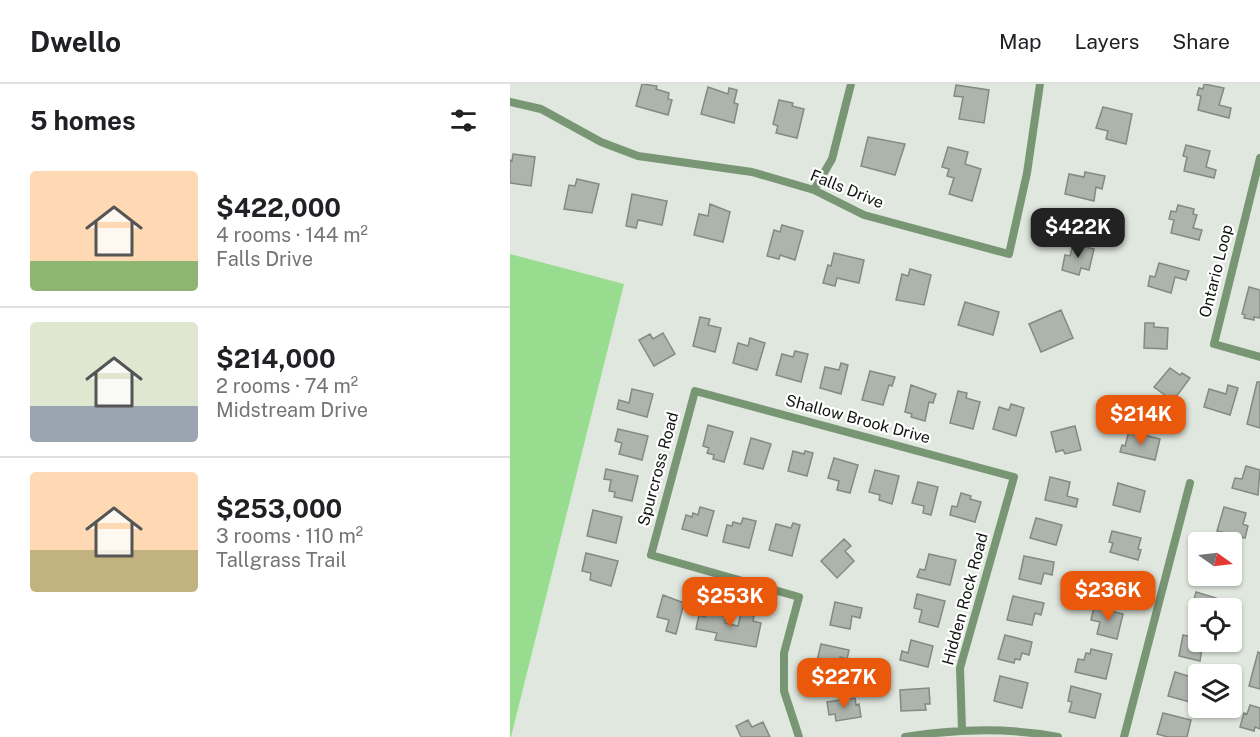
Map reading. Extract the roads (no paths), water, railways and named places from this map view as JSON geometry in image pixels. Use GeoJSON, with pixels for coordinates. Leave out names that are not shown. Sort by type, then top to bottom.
{"type":"FeatureCollection","features":[{"type":"Feature","properties":{"kind":"street"},"geometry":{"type":"LineString","coordinates":[[814,190],[832,159],[851,84]]}},
{"type":"Feature","properties":{"kind":"street","name":"Falls Drive"},"geometry":{"type":"LineString","coordinates":[[510,102],[541,109],[601,142],[638,156],[752,172],[814,190],[864,215],[1010,254],[1027,173],[1040,84]]}},
{"type":"Feature","properties":{"kind":"street","name":"Ontario Loop"},"geometry":{"type":"LineString","coordinates":[[1260,158],[1257,180],[1214,344],[1260,357]]}},
{"type":"Feature","properties":{"kind":"street","name":"Shallow Brook Drive"},"geometry":{"type":"LineString","coordinates":[[695,391],[1014,477]]}},
{"type":"Feature","properties":{"kind":"street","name":"Spurcross Road"},"geometry":{"type":"LineString","coordinates":[[695,391],[651,555],[799,597],[783,653],[784,691],[799,737]]}},
{"type":"Feature","properties":{"kind":"street","name":"Hidden Rock Road"},"geometry":{"type":"LineString","coordinates":[[962,730],[960,668],[1014,477]]}},
{"type":"Feature","properties":{"kind":"street"},"geometry":{"type":"LineString","coordinates":[[1124,737],[1190,483]]}},
{"type":"Feature","properties":{"kind":"street"},"geometry":{"type":"LineString","coordinates":[[905,737],[962,730],[1038,733],[1058,737]]}}]}
